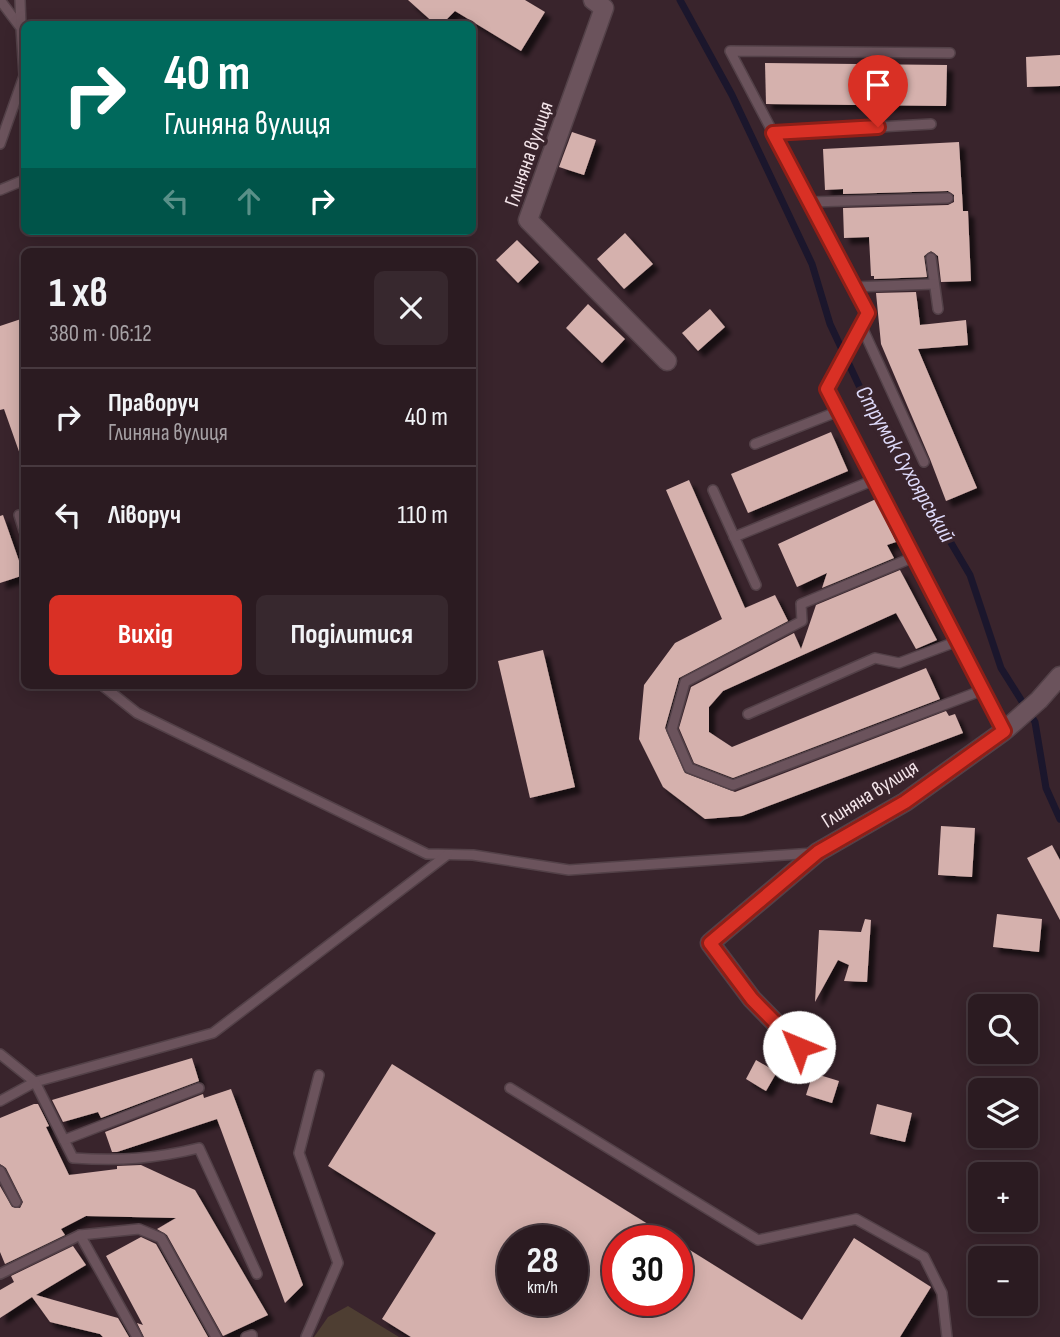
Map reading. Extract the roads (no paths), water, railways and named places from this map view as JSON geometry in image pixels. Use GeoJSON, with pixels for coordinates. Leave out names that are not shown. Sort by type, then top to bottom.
{"type":"FeatureCollection","features":[{"type":"Feature","properties":{"kind":"street","name":"Глиняна вулиця"},"geometry":{"type":"LineString","coordinates":[[601,3],[528,220],[667,361]]}},
{"type":"Feature","properties":{"kind":"street","name":"Глиняна вулиця"},"geometry":{"type":"LineString","coordinates":[[799,1047],[752,999],[710,943],[818,852],[905,802],[1010,726],[1039,700],[1060,676]]}},
{"type":"Feature","properties":{"kind":"lane"},"geometry":{"type":"LineString","coordinates":[[0,0],[21,28]]}},
{"type":"Feature","properties":{"kind":"lane"},"geometry":{"type":"LineString","coordinates":[[20,0],[21,28]]}},
{"type":"Feature","properties":{"kind":"lane"},"geometry":{"type":"LineString","coordinates":[[950,53],[730,51],[868,313],[827,389],[983,690],[1010,726]]}},
{"type":"Feature","properties":{"kind":"lane"},"geometry":{"type":"LineString","coordinates":[[0,144],[21,84]]}},
{"type":"Feature","properties":{"kind":"lane"},"geometry":{"type":"LineString","coordinates":[[773,133],[931,124]]}},
{"type":"Feature","properties":{"kind":"lane"},"geometry":{"type":"LineString","coordinates":[[0,190],[21,181]]}},
{"type":"Feature","properties":{"kind":"lane"},"geometry":{"type":"LineString","coordinates":[[810,202],[948,198]]}},
{"type":"Feature","properties":{"kind":"lane"},"geometry":{"type":"LineString","coordinates":[[931,258],[938,309]]}},
{"type":"Feature","properties":{"kind":"lane"},"geometry":{"type":"LineString","coordinates":[[854,287],[934,284]]}},
{"type":"Feature","properties":{"kind":"lane"},"geometry":{"type":"LineString","coordinates":[[861,325],[924,462]]}},
{"type":"Feature","properties":{"kind":"lane"},"geometry":{"type":"LineString","coordinates":[[755,444],[839,411]]}},
{"type":"Feature","properties":{"kind":"lane"},"geometry":{"type":"LineString","coordinates":[[734,537],[874,480]]}},
{"type":"Feature","properties":{"kind":"lane"},"geometry":{"type":"LineString","coordinates":[[713,490],[756,585]]}},
{"type":"Feature","properties":{"kind":"lane"},"geometry":{"type":"LineString","coordinates":[[19,515],[21,521]]}},
{"type":"Feature","properties":{"kind":"lane"},"geometry":{"type":"LineString","coordinates":[[914,557],[802,604],[802,621],[685,682],[673,729],[689,768],[733,785],[983,690]]}},
{"type":"Feature","properties":{"kind":"lane"},"geometry":{"type":"LineString","coordinates":[[748,715],[875,658],[899,663],[958,641]]}},
{"type":"Feature","properties":{"kind":"lane"},"geometry":{"type":"LineString","coordinates":[[107,689],[137,713],[427,854],[472,855],[569,870],[818,852]]}},
{"type":"Feature","properties":{"kind":"lane"},"geometry":{"type":"LineString","coordinates":[[0,1101],[35,1082],[213,1034],[447,855]]}},
{"type":"Feature","properties":{"kind":"lane"},"geometry":{"type":"LineString","coordinates":[[0,1054],[35,1082],[73,1158],[120,1161],[200,1148],[257,1274]]}},
{"type":"Feature","properties":{"kind":"lane"},"geometry":{"type":"LineString","coordinates":[[306,1337],[338,1264],[299,1153],[319,1075]]}},
{"type":"Feature","properties":{"kind":"lane"},"geometry":{"type":"LineString","coordinates":[[64,1140],[199,1088]]}},
{"type":"Feature","properties":{"kind":"lane"},"geometry":{"type":"LineString","coordinates":[[510,1088],[758,1240],[856,1219],[924,1257],[942,1293],[947,1337]]}},
{"type":"Feature","properties":{"kind":"lane"},"geometry":{"type":"LineString","coordinates":[[0,1171],[16,1202]]}},
{"type":"Feature","properties":{"kind":"lane"},"geometry":{"type":"LineString","coordinates":[[0,1274],[80,1235],[139,1229],[161,1238],[216,1337]]}},
{"type":"Feature","properties":{"kind":"lane"},"geometry":{"type":"LineString","coordinates":[[80,1235],[137,1337]]}},
{"type":"Feature","properties":{"kind":"lane"},"geometry":{"type":"LineString","coordinates":[[246,1337],[252,1337]]}},
{"type":"Feature","properties":{"kind":"waterway","name":"Струмок Сухоярський"},"geometry":{"type":"LineString","coordinates":[[680,0],[732,95],[812,264],[830,324],[863,394],[970,575],[1001,668],[1035,722],[1046,788],[1060,819]]}}]}
